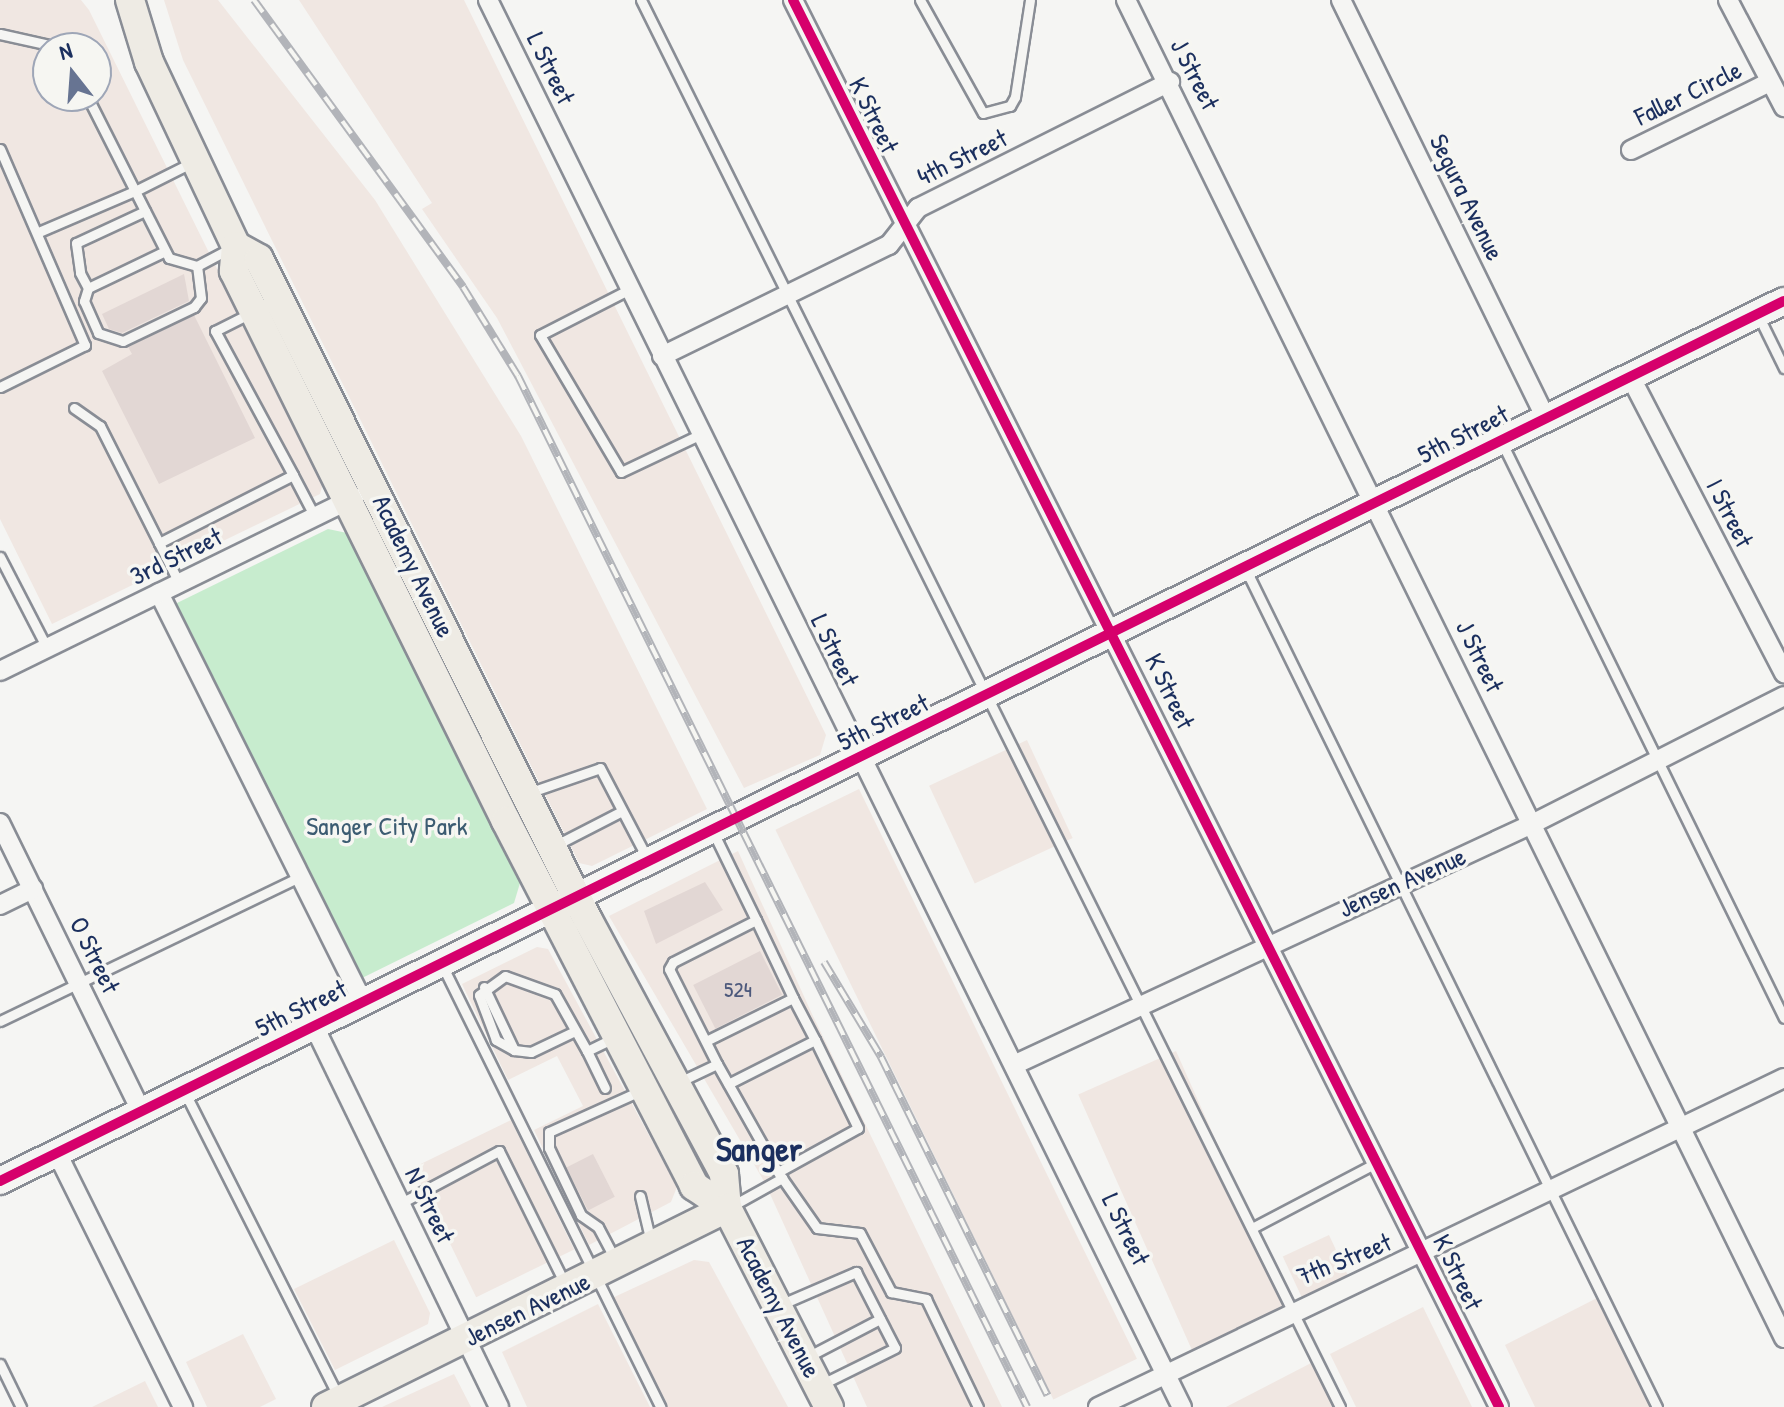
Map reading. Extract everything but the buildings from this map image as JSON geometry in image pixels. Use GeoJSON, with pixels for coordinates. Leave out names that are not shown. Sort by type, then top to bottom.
{"type":"FeatureCollection","features":[{"type":"Feature","properties":{"kind":"main road","name":"Academy Avenue"},"geometry":{"type":"LineString","coordinates":[[130,0],[145,53],[236,246],[259,259],[266,305],[349,500],[550,910],[694,1186],[727,1208]]}},
{"type":"Feature","properties":{"kind":"main road","name":"Academy Avenue"},"geometry":{"type":"LineString","coordinates":[[266,305],[375,488],[577,898],[724,1174],[727,1208],[824,1396]]}},
{"type":"Feature","properties":{"kind":"main road"},"geometry":{"type":"LineString","coordinates":[[439,685],[466,706],[487,746],[505,752]]}},
{"type":"Feature","properties":{"kind":"main road","name":"Jensen Avenue"},"geometry":{"type":"LineString","coordinates":[[336,1405],[727,1208]]}},
{"type":"Feature","properties":{"kind":"street","name":"L Street"},"geometry":{"type":"LineString","coordinates":[[488,0],[859,758],[1018,1063],[1182,1407]]}},
{"type":"Feature","properties":{"kind":"street","name":"K Street"},"geometry":{"type":"LineString","coordinates":[[793,0],[905,228],[1269,942],[1499,1407]]}},
{"type":"Feature","properties":{"kind":"street","name":"J Street"},"geometry":{"type":"LineString","coordinates":[[1126,0],[1170,82],[1684,1127],[1784,1338]]}},
{"type":"Feature","properties":{"kind":"street","name":"Segura Avenue"},"geometry":{"type":"LineString","coordinates":[[1341,0],[1545,417]]}},
{"type":"Feature","properties":{"kind":"street"},"geometry":{"type":"LineString","coordinates":[[1728,0],[1768,83],[1784,107]]}},
{"type":"Feature","properties":{"kind":"street","name":"4th Street"},"geometry":{"type":"LineString","coordinates":[[662,356],[889,245],[918,208],[1170,82]]}},
{"type":"Feature","properties":{"kind":"street","name":"Faller Circle"},"geometry":{"type":"LineString","coordinates":[[1631,150],[1768,83]]}},
{"type":"Feature","properties":{"kind":"street","name":"5th Street"},"geometry":{"type":"LineString","coordinates":[[0,1181],[713,832],[1784,301]]}},
{"type":"Feature","properties":{"kind":"street","name":"I Street"},"geometry":{"type":"LineString","coordinates":[[1630,376],[1784,673]]}},
{"type":"Feature","properties":{"kind":"street","name":"3rd Street"},"geometry":{"type":"LineString","coordinates":[[0,671],[375,488]]}},
{"type":"Feature","properties":{"kind":"street"},"geometry":{"type":"LineString","coordinates":[[159,593],[363,1002]]}},
{"type":"Feature","properties":{"kind":"street","name":"Jensen Avenue"},"geometry":{"type":"LineString","coordinates":[[1018,1063],[1269,942],[1534,823],[1784,696]]}},
{"type":"Feature","properties":{"kind":"street","name":"O Street"},"geometry":{"type":"LineString","coordinates":[[0,823],[141,1111]]}},
{"type":"Feature","properties":{"kind":"street"},"geometry":{"type":"LineString","coordinates":[[0,905],[33,889]]}},
{"type":"Feature","properties":{"kind":"street","name":"N Street"},"geometry":{"type":"LineString","coordinates":[[314,1026],[499,1407]]}},
{"type":"Feature","properties":{"kind":"street","name":"7th Street"},"geometry":{"type":"LineString","coordinates":[[1098,1407],[1292,1309],[1425,1254],[1784,1078]]}},
{"type":"Feature","properties":{"kind":"street"},"geometry":{"type":"LineString","coordinates":[[57,1153],[183,1407]]}},
{"type":"Feature","properties":{"kind":"lane"},"geometry":{"type":"LineString","coordinates":[[641,0],[1340,1407]]}},
{"type":"Feature","properties":{"kind":"lane"},"geometry":{"type":"LineString","coordinates":[[920,0],[983,113],[1010,106],[1015,97],[1030,0]]}},
{"type":"Feature","properties":{"kind":"lane"},"geometry":{"type":"LineString","coordinates":[[0,34],[32,41]]}},
{"type":"Feature","properties":{"kind":"lane"},"geometry":{"type":"LineString","coordinates":[[95,112],[163,252],[197,266],[236,246]]}},
{"type":"Feature","properties":{"kind":"lane"},"geometry":{"type":"LineString","coordinates":[[0,149],[41,231],[46,261],[85,345],[0,387]]}},
{"type":"Feature","properties":{"kind":"lane"},"geometry":{"type":"LineString","coordinates":[[41,231],[66,224],[196,160]]}},
{"type":"Feature","properties":{"kind":"lane"},"geometry":{"type":"LineString","coordinates":[[76,243],[145,211]]}},
{"type":"Feature","properties":{"kind":"lane"},"geometry":{"type":"LineString","coordinates":[[66,224],[76,243],[88,288],[84,301],[98,333],[123,341],[194,307],[201,298],[197,266]]}},
{"type":"Feature","properties":{"kind":"lane"},"geometry":{"type":"LineString","coordinates":[[88,288],[163,252]]}},
{"type":"Feature","properties":{"kind":"lane"},"geometry":{"type":"LineString","coordinates":[[630,289],[540,335],[621,472],[701,434]]}},
{"type":"Feature","properties":{"kind":"lane"},"geometry":{"type":"LineString","coordinates":[[266,305],[215,331],[315,517]]}},
{"type":"Feature","properties":{"kind":"lane"},"geometry":{"type":"LineString","coordinates":[[1757,314],[1784,368]]}},
{"type":"Feature","properties":{"kind":"lane"},"geometry":{"type":"LineString","coordinates":[[74,408],[100,426],[179,583]]}},
{"type":"Feature","properties":{"kind":"lane"},"geometry":{"type":"LineString","coordinates":[[1500,440],[1661,758],[1784,1018]]}},
{"type":"Feature","properties":{"kind":"lane"},"geometry":{"type":"LineString","coordinates":[[159,543],[293,475]]}},
{"type":"Feature","properties":{"kind":"lane"},"geometry":{"type":"LineString","coordinates":[[0,557],[47,648]]}},
{"type":"Feature","properties":{"kind":"lane"},"geometry":{"type":"LineString","coordinates":[[1245,568],[1657,1407]]}},
{"type":"Feature","properties":{"kind":"lane"},"geometry":{"type":"LineString","coordinates":[[525,794],[595,765],[650,863]]}},
{"type":"Feature","properties":{"kind":"lane"},"geometry":{"type":"LineString","coordinates":[[552,847],[622,811]]}},
{"type":"Feature","properties":{"kind":"lane"},"geometry":{"type":"LineString","coordinates":[[713,832],[849,1108],[854,1133],[727,1208]]}},
{"type":"Feature","properties":{"kind":"lane"},"geometry":{"type":"LineString","coordinates":[[0,1021],[301,876]]}},
{"type":"Feature","properties":{"kind":"lane"},"geometry":{"type":"LineString","coordinates":[[756,920],[669,969],[728,1084],[780,1175],[817,1228],[860,1233],[891,1292],[926,1299],[978,1407]]}},
{"type":"Feature","properties":{"kind":"lane"},"geometry":{"type":"LineString","coordinates":[[441,963],[606,1270],[660,1407]]}},
{"type":"Feature","properties":{"kind":"lane"},"geometry":{"type":"LineString","coordinates":[[575,1031],[531,1052],[514,1050],[484,987],[505,976],[555,994],[587,1051],[605,1088]]}},
{"type":"Feature","properties":{"kind":"lane"},"geometry":{"type":"LineString","coordinates":[[706,1041],[793,998]]}},
{"type":"Feature","properties":{"kind":"lane"},"geometry":{"type":"LineString","coordinates":[[587,1051],[617,1036]]}},
{"type":"Feature","properties":{"kind":"lane"},"geometry":{"type":"LineString","coordinates":[[728,1084],[815,1040]]}},
{"type":"Feature","properties":{"kind":"lane"},"geometry":{"type":"LineString","coordinates":[[677,1083],[717,1064]]}},
{"type":"Feature","properties":{"kind":"lane"},"geometry":{"type":"LineString","coordinates":[[606,1270],[598,1227],[581,1215],[549,1148],[549,1132],[645,1088]]}},
{"type":"Feature","properties":{"kind":"lane"},"geometry":{"type":"LineString","coordinates":[[184,1090],[336,1405]]}},
{"type":"Feature","properties":{"kind":"lane"},"geometry":{"type":"LineString","coordinates":[[401,1203],[499,1151],[568,1289]]}},
{"type":"Feature","properties":{"kind":"lane"},"geometry":{"type":"LineString","coordinates":[[1252,1228],[1379,1162]]}},
{"type":"Feature","properties":{"kind":"lane"},"geometry":{"type":"LineString","coordinates":[[640,1196],[653,1247]]}},
{"type":"Feature","properties":{"kind":"lane"},"geometry":{"type":"LineString","coordinates":[[778,1305],[856,1272],[895,1348],[824,1396]]}},
{"type":"Feature","properties":{"kind":"lane"},"geometry":{"type":"LineString","coordinates":[[806,1358],[880,1319]]}},
{"type":"Feature","properties":{"kind":"lane"},"geometry":{"type":"LineString","coordinates":[[0,1364],[21,1407]]}},
{"type":"Feature","properties":{"kind":"shaded area"},"geometry":{"type":"Polygon","coordinates":[[[0,0],[81,0],[89,10],[100,32],[32,32],[32,112],[112,112],[112,56],[323,483],[320,494],[52,624],[0,519],[0,0]]]}},
{"type":"Feature","properties":{"kind":"shaded area"},"geometry":{"type":"Polygon","coordinates":[[[164,0],[218,0],[375,200],[521,436],[707,809],[592,866],[579,863],[183,60],[164,0]]]}},
{"type":"Feature","properties":{"kind":"shaded area"},"geometry":{"type":"Polygon","coordinates":[[[299,0],[464,0],[826,735],[820,755],[744,788],[497,318],[422,209],[432,203],[299,0]]]}},
{"type":"Feature","properties":{"kind":"shaded area"},"geometry":{"type":"Polygon","coordinates":[[[1027,740],[1073,838],[975,884],[929,786],[1027,740]]]}},
{"type":"Feature","properties":{"kind":"shaded area"},"geometry":{"type":"Polygon","coordinates":[[[859,789],[1137,1359],[1053,1400],[775,830],[859,789]]]}},
{"type":"Feature","properties":{"kind":"shaded area"},"geometry":{"type":"Polygon","coordinates":[[[738,851],[812,1014],[1002,1407],[867,1407],[765,1183],[609,916],[738,851]]]}},
{"type":"Feature","properties":{"kind":"shaded area"},"geometry":{"type":"Polygon","coordinates":[[[537,947],[548,949],[677,1187],[671,1202],[589,1245],[534,1130],[583,1106],[557,1056],[508,1080],[462,984],[537,947]]]}},
{"type":"Feature","properties":{"kind":"shaded area"},"geometry":{"type":"Polygon","coordinates":[[[1176,1051],[1292,1311],[1194,1355],[1078,1095],[1176,1051]]]}},
{"type":"Feature","properties":{"kind":"shaded area"},"geometry":{"type":"Polygon","coordinates":[[[511,1120],[574,1249],[476,1297],[413,1168],[511,1120]]]}},
{"type":"Feature","properties":{"kind":"shaded area"},"geometry":{"type":"Polygon","coordinates":[[[1329,1235],[1351,1283],[1305,1305],[1283,1257],[1329,1235]]]}},
{"type":"Feature","properties":{"kind":"shaded area"},"geometry":{"type":"Polygon","coordinates":[[[394,1240],[430,1313],[428,1324],[335,1370],[294,1289],[394,1240]]]}},
{"type":"Feature","properties":{"kind":"shaded area"},"geometry":{"type":"Polygon","coordinates":[[[694,1260],[709,1262],[788,1407],[665,1407],[610,1299],[694,1260]]]}},
{"type":"Feature","properties":{"kind":"shaded area"},"geometry":{"type":"Polygon","coordinates":[[[1597,1298],[1650,1407],[1535,1407],[1505,1345],[1597,1298]]]}},
{"type":"Feature","properties":{"kind":"shaded area"},"geometry":{"type":"Polygon","coordinates":[[[598,1304],[650,1407],[527,1407],[502,1352],[598,1304]]]}},
{"type":"Feature","properties":{"kind":"shaded area"},"geometry":{"type":"Polygon","coordinates":[[[1423,1307],[1472,1407],[1356,1407],[1330,1354],[1423,1307]]]}},
{"type":"Feature","properties":{"kind":"shaded area"},"geometry":{"type":"Polygon","coordinates":[[[243,1334],[276,1399],[260,1407],[207,1407],[186,1362],[243,1334]]]}},
{"type":"Feature","properties":{"kind":"shaded area"},"geometry":{"type":"Polygon","coordinates":[[[1315,1361],[1338,1407],[1226,1407],[1315,1361]]]}},
{"type":"Feature","properties":{"kind":"shaded area"},"geometry":{"type":"Polygon","coordinates":[[[454,1374],[471,1407],[382,1407],[454,1374]]]}},
{"type":"Feature","properties":{"kind":"shaded area"},"geometry":{"type":"Polygon","coordinates":[[[145,1381],[158,1407],[92,1407],[145,1381]]]}},
{"type":"Feature","properties":{"kind":"green space","name":"Sanger City Park"},"geometry":{"type":"Polygon","coordinates":[[[328,529],[347,533],[520,883],[514,903],[358,980],[175,604],[328,529]]]}},
{"type":"Feature","properties":{"kind":"railway"},"geometry":{"type":"LineString","coordinates":[[254,0],[463,287],[518,376],[1027,1407]]}},
{"type":"Feature","properties":{"kind":"railway"},"geometry":{"type":"LineString","coordinates":[[824,962],[881,1057],[1047,1395]]}},
{"type":"Feature","properties":{"kind":"cycle path"},"geometry":{"type":"LineString","coordinates":[[793,0],[1499,1407]]}},
{"type":"Feature","properties":{"kind":"cycle path"},"geometry":{"type":"LineString","coordinates":[[0,1181],[1784,301]]}},
{"type":"Feature","properties":{"kind":"district","name":"Sanger"},"geometry":{"type":"Point","coordinates":[759,1150]}}]}
